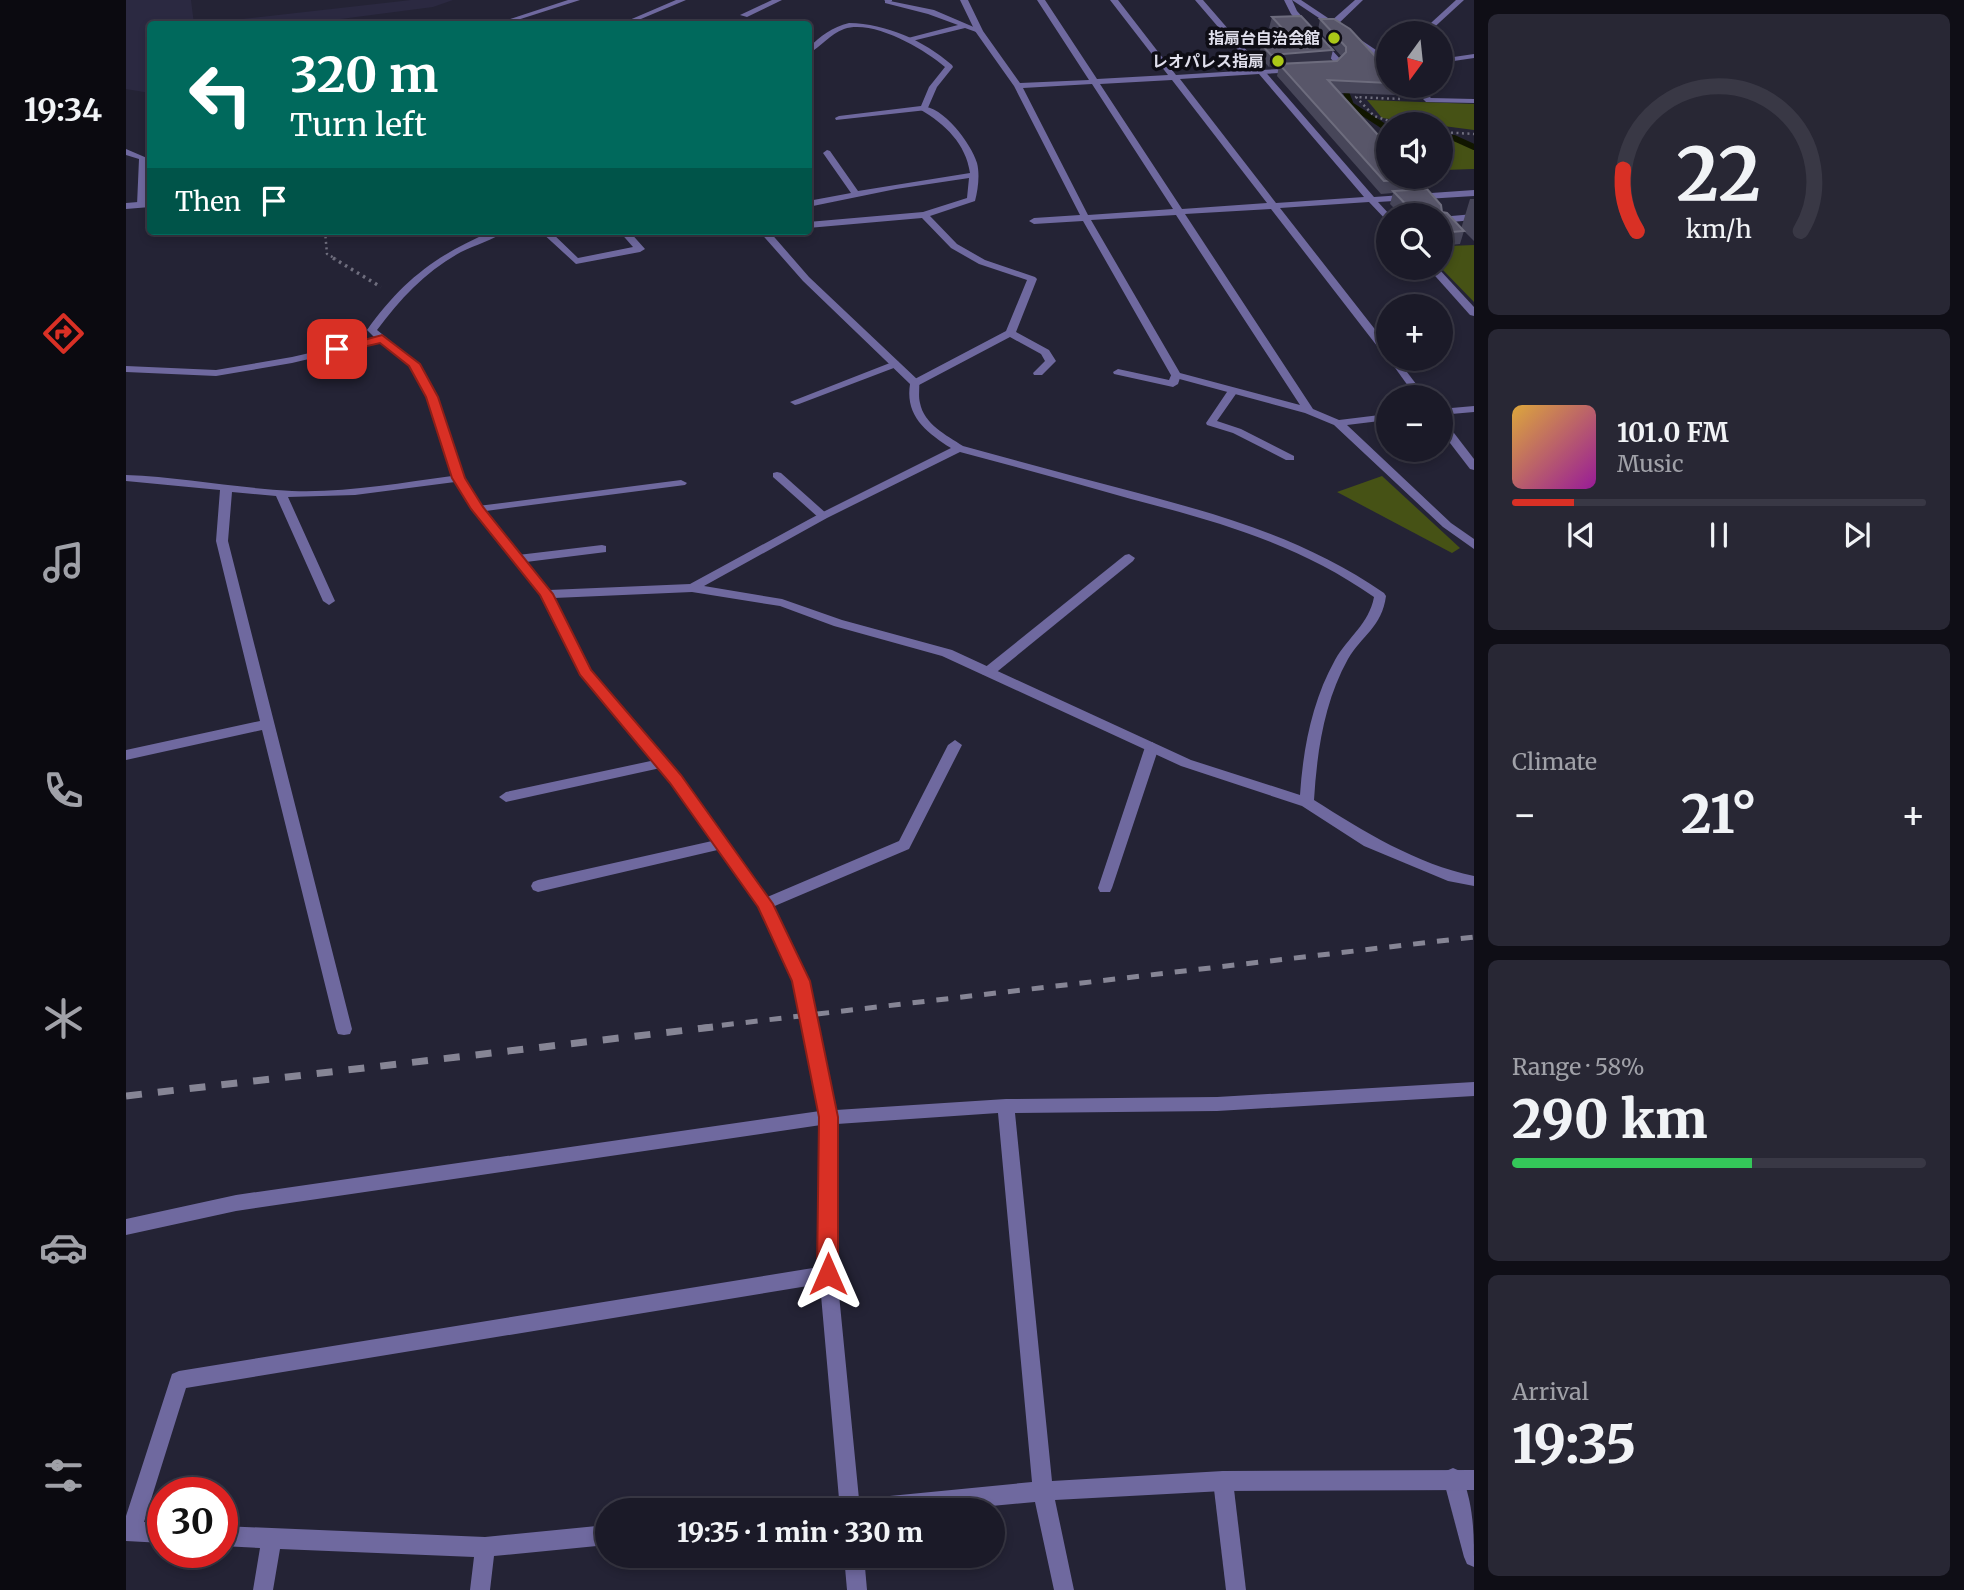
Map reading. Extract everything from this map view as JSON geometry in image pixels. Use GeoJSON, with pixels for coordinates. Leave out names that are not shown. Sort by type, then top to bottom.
{"type":"FeatureCollection","features":[{"type":"Feature","properties":{"kind":"street"},"geometry":{"type":"LineString","coordinates":[[512,21],[576,0]]}},
{"type":"Feature","properties":{"kind":"street"},"geometry":{"type":"LineString","coordinates":[[631,21],[682,0]]}},
{"type":"Feature","properties":{"kind":"street"},"geometry":{"type":"LineString","coordinates":[[744,15],[778,0]]}},
{"type":"Feature","properties":{"kind":"street"},"geometry":{"type":"LineString","coordinates":[[888,0],[931,12],[979,31]]}},
{"type":"Feature","properties":{"kind":"street"},"geometry":{"type":"LineString","coordinates":[[964,0],[979,31],[1018,86],[1084,218],[1176,375],[1309,411],[1338,423],[1447,525],[1474,545]]}},
{"type":"Feature","properties":{"kind":"street"},"geometry":{"type":"LineString","coordinates":[[1041,0],[1309,411]]}},
{"type":"Feature","properties":{"kind":"street"},"geometry":{"type":"LineString","coordinates":[[1114,0],[1376,337]]}},
{"type":"Feature","properties":{"kind":"street"},"geometry":{"type":"LineString","coordinates":[[1199,0],[1376,206]]}},
{"type":"Feature","properties":{"kind":"street"},"geometry":{"type":"LineString","coordinates":[[1288,0],[1294,12],[1338,62],[1331,68],[1317,69]]}},
{"type":"Feature","properties":{"kind":"street"},"geometry":{"type":"LineString","coordinates":[[1296,0],[1376,53]]}},
{"type":"Feature","properties":{"kind":"street"},"geometry":{"type":"LineString","coordinates":[[1333,23],[1359,0]]}},
{"type":"Feature","properties":{"kind":"street"},"geometry":{"type":"LineString","coordinates":[[1437,21],[1460,0]]}},
{"type":"Feature","properties":{"kind":"street"},"geometry":{"type":"LineString","coordinates":[[500,13],[516,20]]}},
{"type":"Feature","properties":{"kind":"street"},"geometry":{"type":"LineString","coordinates":[[812,49],[834,30],[850,25],[911,40],[938,56],[949,67],[933,87],[924,108]]}},
{"type":"Feature","properties":{"kind":"street"},"geometry":{"type":"LineString","coordinates":[[911,40],[965,26]]}},
{"type":"Feature","properties":{"kind":"street"},"geometry":{"type":"LineString","coordinates":[[1453,59],[1474,56]]}},
{"type":"Feature","properties":{"kind":"street"},"geometry":{"type":"LineString","coordinates":[[1018,86],[1303,69]]}},
{"type":"Feature","properties":{"kind":"street"},"geometry":{"type":"LineString","coordinates":[[1429,100],[1474,101]]}},
{"type":"Feature","properties":{"kind":"street"},"geometry":{"type":"LineString","coordinates":[[812,225],[924,215],[972,199],[971,185],[974,175],[968,148],[937,115],[924,108],[839,118]]}},
{"type":"Feature","properties":{"kind":"street"},"geometry":{"type":"LineString","coordinates":[[126,152],[143,158],[146,205],[126,206]]}},
{"type":"Feature","properties":{"kind":"street"},"geometry":{"type":"LineString","coordinates":[[827,153],[856,194]]}},
{"type":"Feature","properties":{"kind":"street"},"geometry":{"type":"LineString","coordinates":[[812,203],[974,175]]}},
{"type":"Feature","properties":{"kind":"street"},"geometry":{"type":"LineString","coordinates":[[1034,221],[1474,193]]}},
{"type":"Feature","properties":{"kind":"street"},"geometry":{"type":"LineString","coordinates":[[924,215],[954,246],[982,262],[1032,279],[1010,333],[915,383],[911,398],[916,412],[931,430],[959,448],[1205,512],[1273,535],[1351,574],[1380,596],[1379,614],[1343,656],[1327,690],[1309,765],[1307,802]]}},
{"type":"Feature","properties":{"kind":"street"},"geometry":{"type":"LineString","coordinates":[[1453,219],[1474,217]]}},
{"type":"Feature","properties":{"kind":"street"},"geometry":{"type":"LineString","coordinates":[[491,235],[448,253],[396,296],[372,330],[414,364],[432,397],[458,478],[478,509],[546,594],[585,672],[675,779],[765,904],[801,981],[829,1117],[828,1274],[850,1510],[1043,1491],[1223,1481],[1474,1480]]}},
{"type":"Feature","properties":{"kind":"street"},"geometry":{"type":"LineString","coordinates":[[549,235],[576,261],[639,249],[627,235]]}},
{"type":"Feature","properties":{"kind":"street"},"geometry":{"type":"LineString","coordinates":[[768,235],[806,279],[915,383]]}},
{"type":"Feature","properties":{"kind":"street"},"geometry":{"type":"LineString","coordinates":[[1444,280],[1474,313]]}},
{"type":"Feature","properties":{"kind":"street"},"geometry":{"type":"LineString","coordinates":[[1010,333],[1045,352],[1051,360],[1038,373]]}},
{"type":"Feature","properties":{"kind":"street"},"geometry":{"type":"LineString","coordinates":[[126,369],[216,373],[292,360],[382,339]]}},
{"type":"Feature","properties":{"kind":"street"},"geometry":{"type":"LineString","coordinates":[[795,402],[895,364]]}},
{"type":"Feature","properties":{"kind":"street"},"geometry":{"type":"LineString","coordinates":[[1401,371],[1412,385]]}},
{"type":"Feature","properties":{"kind":"street"},"geometry":{"type":"LineString","coordinates":[[1118,372],[1173,384],[1176,375]]}},
{"type":"Feature","properties":{"kind":"street"},"geometry":{"type":"LineString","coordinates":[[1233,391],[1211,423],[1237,431],[1290,458]]}},
{"type":"Feature","properties":{"kind":"street"},"geometry":{"type":"LineString","coordinates":[[1453,411],[1474,409]]}},
{"type":"Feature","properties":{"kind":"street"},"geometry":{"type":"LineString","coordinates":[[1338,423],[1376,418]]}},
{"type":"Feature","properties":{"kind":"street"},"geometry":{"type":"LineString","coordinates":[[1453,439],[1474,467]]}},
{"type":"Feature","properties":{"kind":"street"},"geometry":{"type":"LineString","coordinates":[[692,588],[822,516],[959,448]]}},
{"type":"Feature","properties":{"kind":"street"},"geometry":{"type":"LineString","coordinates":[[777,475],[822,516]]}},
{"type":"Feature","properties":{"kind":"street"},"geometry":{"type":"LineString","coordinates":[[126,478],[169,479],[226,489],[280,493],[355,492],[458,478]]}},
{"type":"Feature","properties":{"kind":"street"},"geometry":{"type":"LineString","coordinates":[[478,509],[681,483]]}},
{"type":"Feature","properties":{"kind":"street"},"geometry":{"type":"LineString","coordinates":[[226,489],[222,541],[344,1029]]}},
{"type":"Feature","properties":{"kind":"street"},"geometry":{"type":"LineString","coordinates":[[280,493],[329,601]]}},
{"type":"Feature","properties":{"kind":"street"},"geometry":{"type":"LineString","coordinates":[[518,559],[602,550]]}},
{"type":"Feature","properties":{"kind":"street"},"geometry":{"type":"LineString","coordinates":[[988,672],[1129,558]]}},
{"type":"Feature","properties":{"kind":"street"},"geometry":{"type":"LineString","coordinates":[[546,594],[692,588],[782,603],[947,653],[1186,763],[1307,802],[1369,842],[1453,877],[1474,881]]}},
{"type":"Feature","properties":{"kind":"street"},"geometry":{"type":"LineString","coordinates":[[126,755],[268,724]]}},
{"type":"Feature","properties":{"kind":"street"},"geometry":{"type":"LineString","coordinates":[[765,904],[904,845],[955,745]]}},
{"type":"Feature","properties":{"kind":"street"},"geometry":{"type":"LineString","coordinates":[[1105,888],[1152,747]]}},
{"type":"Feature","properties":{"kind":"street"},"geometry":{"type":"LineString","coordinates":[[506,797],[660,764]]}},
{"type":"Feature","properties":{"kind":"street"},"geometry":{"type":"LineString","coordinates":[[538,886],[721,844]]}},
{"type":"Feature","properties":{"kind":"street"},"geometry":{"type":"LineString","coordinates":[[126,1227],[236,1202],[829,1117],[1006,1106],[1217,1104],[1474,1089]]}},
{"type":"Feature","properties":{"kind":"street"},"geometry":{"type":"LineString","coordinates":[[1006,1106],[1043,1491],[1064,1590]]}},
{"type":"Feature","properties":{"kind":"street"},"geometry":{"type":"LineString","coordinates":[[147,1533],[128,1532],[180,1380],[828,1274]]}},
{"type":"Feature","properties":{"kind":"street"},"geometry":{"type":"LineString","coordinates":[[1453,1478],[1474,1557]]}},
{"type":"Feature","properties":{"kind":"street"},"geometry":{"type":"LineString","coordinates":[[1223,1481],[1236,1590]]}},
{"type":"Feature","properties":{"kind":"street"},"geometry":{"type":"LineString","coordinates":[[238,1537],[485,1547],[595,1536]]}},
{"type":"Feature","properties":{"kind":"street"},"geometry":{"type":"LineString","coordinates":[[263,1590],[272,1538]]}},
{"type":"Feature","properties":{"kind":"street"},"geometry":{"type":"LineString","coordinates":[[480,1590],[485,1547]]}},
{"type":"Feature","properties":{"kind":"street"},"geometry":{"type":"LineString","coordinates":[[855,1568],[857,1590]]}},
{"type":"Feature","properties":{"kind":"path"},"geometry":{"type":"LineString","coordinates":[[1376,117],[1360,105],[1356,97],[1429,100]]}},
{"type":"Feature","properties":{"kind":"path"},"geometry":{"type":"LineString","coordinates":[[1453,133],[1474,134]]}},
{"type":"Feature","properties":{"kind":"path"},"geometry":{"type":"LineString","coordinates":[[325,235],[327,254],[396,296]]}},
{"type":"Feature","properties":{"kind":"shaded area"},"geometry":{"type":"Polygon","coordinates":[[[126,0],[191,0],[194,21],[147,21],[147,92],[126,89],[126,0]]]}},
{"type":"Feature","properties":{"kind":"shaded area"},"geometry":{"type":"Polygon","coordinates":[[[411,0],[453,0],[433,7],[332,21],[226,21],[411,0]]]}},
{"type":"Feature","properties":{"kind":"green space"},"geometry":{"type":"Polygon","coordinates":[[[1367,100],[1474,104],[1474,130],[1453,127],[1453,112],[1377,112],[1367,100]]]}},
{"type":"Feature","properties":{"kind":"green space"},"geometry":{"type":"Polygon","coordinates":[[[1453,138],[1474,149],[1474,169],[1453,170],[1453,138]]]}},
{"type":"Feature","properties":{"kind":"green space"},"geometry":{"type":"Polygon","coordinates":[[[1474,245],[1474,302],[1453,280],[1453,246],[1474,245]]]}},
{"type":"Feature","properties":{"kind":"green space"},"geometry":{"type":"Polygon","coordinates":[[[1382,476],[1460,548],[1452,553],[1337,492],[1382,476]]]}},
{"type":"Feature","properties":{"kind":"building"},"geometry":{"type":"Polygon","coordinates":[[[1301,16],[1333,50],[1271,55],[1261,44],[1275,44],[1283,37],[1289,43],[1295,42],[1272,17],[1301,16]]]}},
{"type":"Feature","properties":{"kind":"building"},"geometry":{"type":"Polygon","coordinates":[[[1320,19],[1334,19],[1350,29],[1376,57],[1376,82],[1328,80],[1376,133],[1376,172],[1279,64],[1337,61],[1346,52],[1346,47],[1320,19]]]}},
{"type":"Feature","properties":{"kind":"building"},"geometry":{"type":"Polygon","coordinates":[[[1427,189],[1439,203],[1404,203],[1393,191],[1427,189]]]}},
{"type":"Feature","properties":{"kind":"building"},"geometry":{"type":"Polygon","coordinates":[[[1453,219],[1464,231],[1453,232],[1453,219]]]}},
{"type":"Feature","properties":{"kind":"waterway"},"geometry":{"type":"LineString","coordinates":[[1342,82],[1351,105],[1376,121]]}},
{"type":"Feature","properties":{"kind":"waterway"},"geometry":{"type":"LineString","coordinates":[[1453,138],[1474,147]]}},
{"type":"Feature","properties":{"kind":"railway"},"geometry":{"type":"LineString","coordinates":[[698,1028],[1474,937]]}},
{"type":"Feature","properties":{"kind":"railway"},"geometry":{"type":"LineString","coordinates":[[126,1096],[713,1027]]}},
{"type":"Feature","properties":{"kind":"place","name":"指扇台自治会館"},"geometry":{"type":"Point","coordinates":[1334,38]}},
{"type":"Feature","properties":{"kind":"place","name":"レオパレス指扇"},"geometry":{"type":"Point","coordinates":[1278,61]}},
{"type":"Feature","properties":{"kind":"route"},"geometry":{"type":"LineString","coordinates":[[337,349],[382,339],[414,364],[432,397],[458,478],[478,509],[546,594],[585,672],[675,779],[765,904],[801,981],[829,1117],[828,1274]]}}]}
